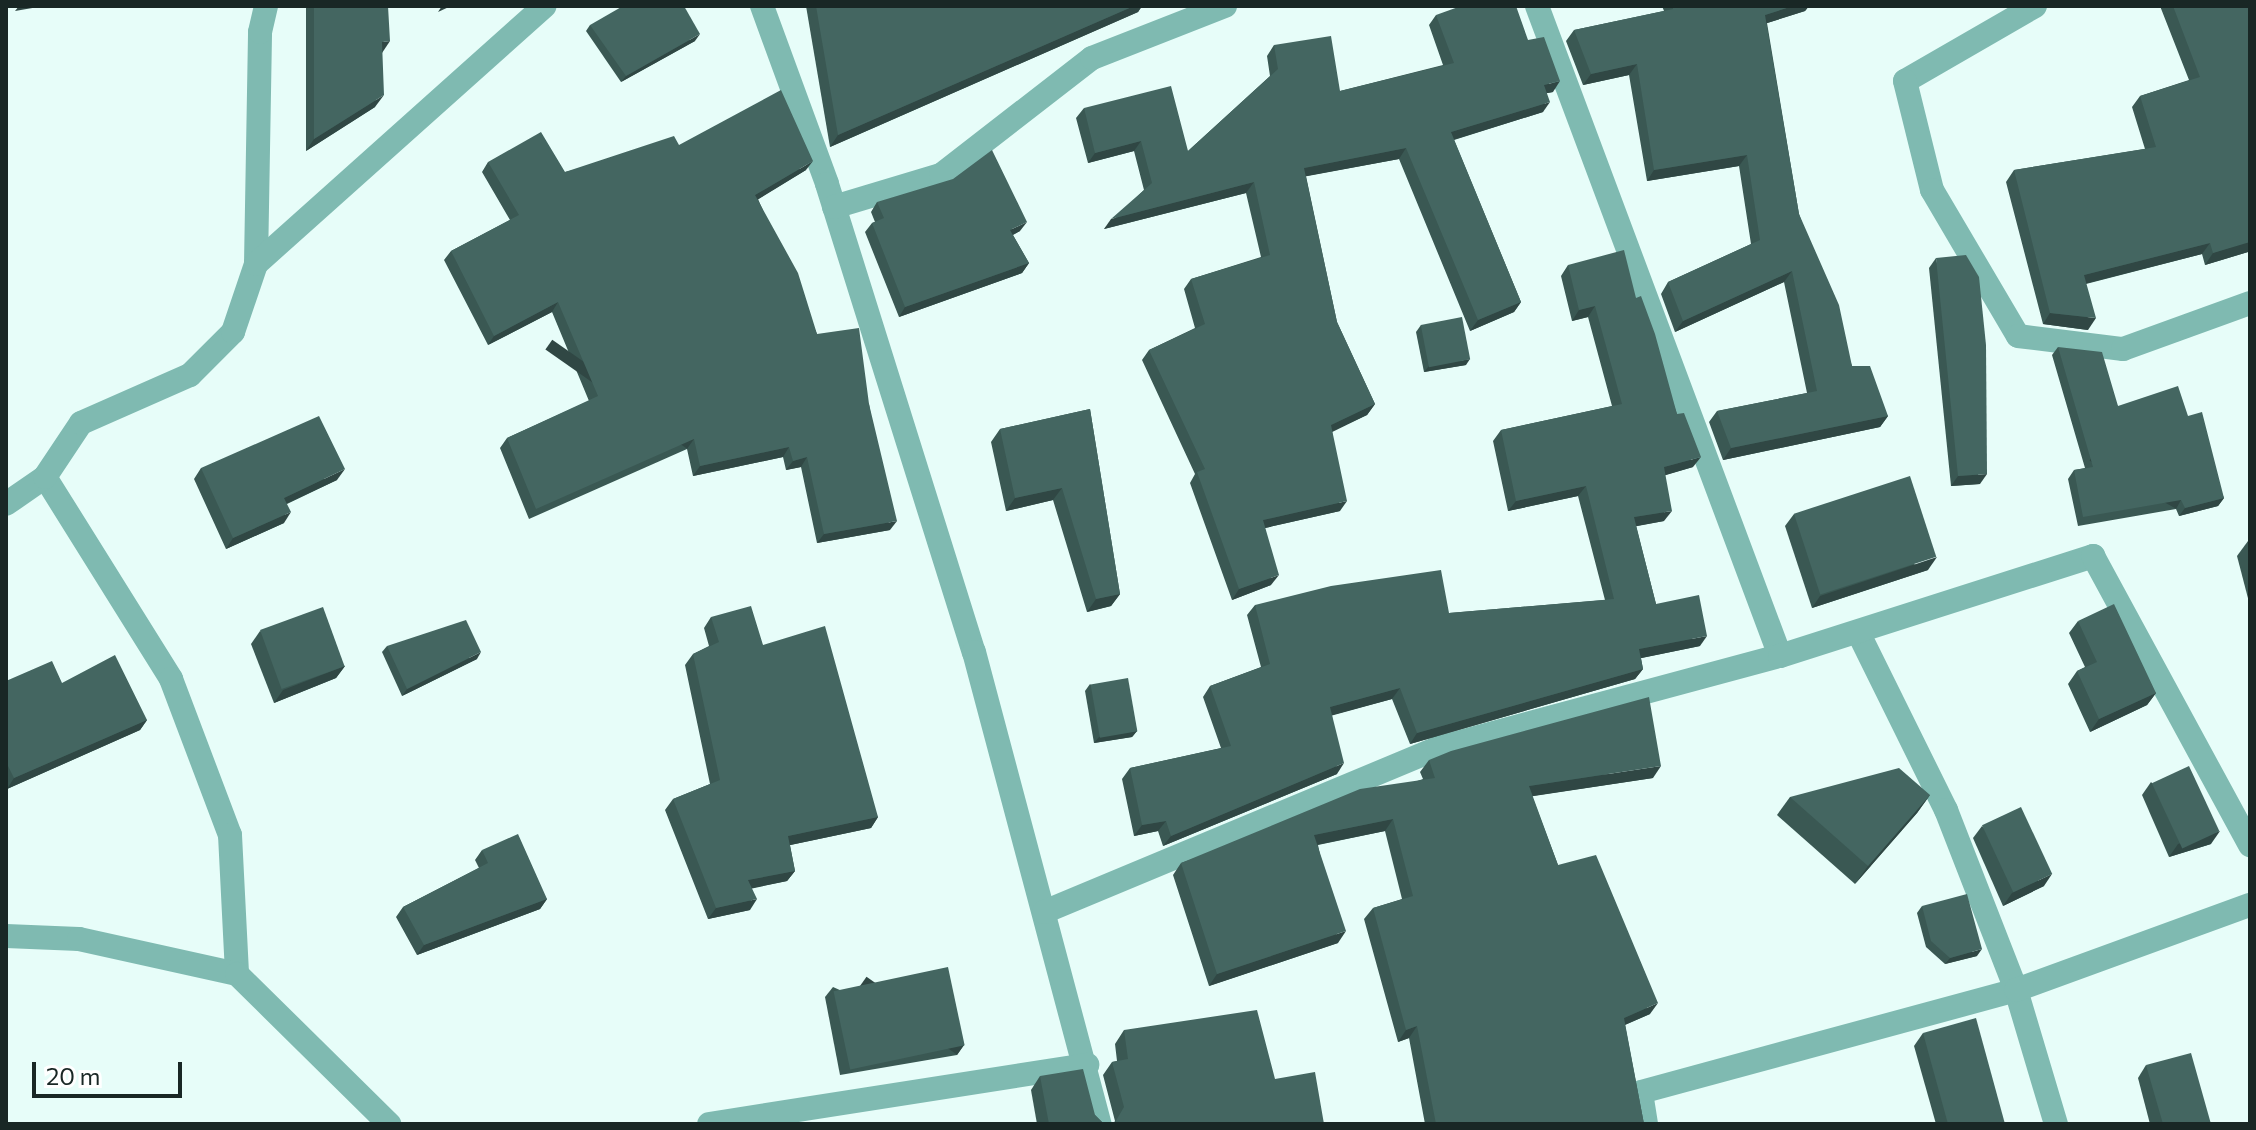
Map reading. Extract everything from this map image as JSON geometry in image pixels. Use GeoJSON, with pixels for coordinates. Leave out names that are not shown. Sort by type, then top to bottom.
{"type":"FeatureCollection","features":[{"type":"Feature","properties":{"kind":"street"},"geometry":{"type":"LineString","coordinates":[[6,504],[45,477],[81,423],[190,375],[233,332],[256,264],[260,32],[266,6]]}},
{"type":"Feature","properties":{"kind":"street"},"geometry":{"type":"LineString","coordinates":[[256,264],[545,6]]}},
{"type":"Feature","properties":{"kind":"street"},"geometry":{"type":"LineString","coordinates":[[762,6],[834,207],[974,652],[1087,1065],[1100,1124]]}},
{"type":"Feature","properties":{"kind":"street"},"geometry":{"type":"LineString","coordinates":[[834,207],[941,175],[1092,58],[1225,6]]}},
{"type":"Feature","properties":{"kind":"street"},"geometry":{"type":"LineString","coordinates":[[1537,6],[1780,656]]}},
{"type":"Feature","properties":{"kind":"street"},"geometry":{"type":"LineString","coordinates":[[2035,6],[1905,81],[1932,190],[2018,336],[2123,349],[2250,303]]}},
{"type":"Feature","properties":{"kind":"street"},"geometry":{"type":"LineString","coordinates":[[45,477],[171,679],[230,835],[237,974]]}},
{"type":"Feature","properties":{"kind":"street"},"geometry":{"type":"LineString","coordinates":[[1044,912],[1438,748],[1780,656],[2093,556],[2250,845]]}},
{"type":"Feature","properties":{"kind":"street"},"geometry":{"type":"LineString","coordinates":[[1858,632],[1946,810],[2016,990],[2056,1124]]}},
{"type":"Feature","properties":{"kind":"street"},"geometry":{"type":"LineString","coordinates":[[1646,1124],[1641,1092],[2016,990],[2250,905]]}},
{"type":"Feature","properties":{"kind":"street"},"geometry":{"type":"LineString","coordinates":[[6,936],[79,939],[237,974],[389,1124]]}},
{"type":"Feature","properties":{"kind":"street"},"geometry":{"type":"LineString","coordinates":[[709,1124],[1087,1065]]}},
{"type":"Feature","properties":{"kind":"building"},"geometry":{"type":"Polygon","coordinates":[[[314,6],[388,6],[390,41],[382,42],[384,95],[314,139],[314,6]]]}},
{"type":"Feature","properties":{"kind":"building"},"geometry":{"type":"Polygon","coordinates":[[[623,6],[684,6],[700,34],[626,76],[590,25],[623,6]]]}},
{"type":"Feature","properties":{"kind":"building"},"geometry":{"type":"Polygon","coordinates":[[[816,6],[1134,6],[838,135],[816,6]]]}},
{"type":"Feature","properties":{"kind":"building"},"geometry":{"type":"Polygon","coordinates":[[[1461,6],[1516,6],[1528,40],[1544,37],[1560,81],[1544,85],[1550,102],[1451,132],[1521,302],[1478,320],[1406,148],[1304,168],[1337,322],[1375,404],[1331,425],[1347,501],[1263,520],[1279,575],[1239,589],[1197,472],[1205,469],[1149,350],[1205,324],[1191,279],[1270,255],[1254,182],[1111,219],[1152,183],[1141,141],[1095,153],[1084,108],[1171,86],[1188,151],[1278,69],[1274,45],[1331,36],[1340,91],[1454,63],[1436,15],[1461,6]]]}},
{"type":"Feature","properties":{"kind":"building"},"geometry":{"type":"Polygon","coordinates":[[[1673,6],[1793,6],[1765,15],[1799,214],[1839,305],[1852,366],[1870,366],[1888,416],[1731,448],[1717,411],[1817,391],[1792,271],[1683,321],[1668,282],[1760,240],[1747,155],[1654,170],[1637,64],[1591,74],[1574,30],[1673,9],[1673,6]]]}},
{"type":"Feature","properties":{"kind":"building"},"geometry":{"type":"Polygon","coordinates":[[[2173,6],[2250,6],[2250,242],[2213,253],[2210,243],[2084,275],[2096,318],[2050,313],[2014,170],[2156,147],[2140,96],[2200,77],[2173,6]]]}},
{"type":"Feature","properties":{"kind":"building"},"geometry":{"type":"Polygon","coordinates":[[[781,90],[813,161],[755,195],[798,273],[817,334],[859,328],[869,404],[897,521],[824,534],[807,457],[793,461],[789,447],[700,466],[694,439],[536,509],[507,438],[598,396],[558,302],[494,336],[451,251],[519,215],[488,162],[541,132],[565,172],[674,136],[679,145],[781,90]]]}},
{"type":"Feature","properties":{"kind":"building"},"geometry":{"type":"Polygon","coordinates":[[[992,150],[1027,222],[1010,230],[1029,263],[905,307],[872,223],[884,218],[877,202],[953,179],[992,150]]]}},
{"type":"Feature","properties":{"kind":"building"},"geometry":{"type":"Polygon","coordinates":[[[1624,250],[1636,298],[1641,296],[1655,334],[1677,414],[1684,413],[1701,457],[1664,467],[1672,511],[1634,517],[1656,604],[1699,595],[1707,636],[1639,649],[1643,669],[1417,733],[1400,688],[1330,707],[1344,763],[1171,836],[1166,821],[1142,825],[1130,768],[1231,746],[1210,686],[1270,664],[1255,605],[1331,586],[1441,570],[1449,613],[1614,599],[1586,486],[1516,501],[1501,430],[1622,404],[1595,306],[1579,310],[1568,265],[1624,250]]]}},
{"type":"Feature","properties":{"kind":"building"},"geometry":{"type":"Polygon","coordinates":[[[1966,255],[1979,277],[1986,345],[1987,474],[1958,476],[1936,258],[1966,255]]]}},
{"type":"Feature","properties":{"kind":"building"},"geometry":{"type":"Polygon","coordinates":[[[1462,317],[1470,359],[1429,367],[1421,325],[1462,317]]]}},
{"type":"Feature","properties":{"kind":"building"},"geometry":{"type":"Polygon","coordinates":[[[2058,347],[2102,352],[2118,406],[2178,386],[2188,416],[2202,412],[2224,498],[2185,508],[2181,500],[2083,517],[2074,470],[2093,467],[2058,347]]]}},
{"type":"Feature","properties":{"kind":"building"},"geometry":{"type":"Polygon","coordinates":[[[1090,409],[1120,594],[1096,599],[1062,488],[1015,498],[1000,429],[1090,409]]]}},
{"type":"Feature","properties":{"kind":"building"},"geometry":{"type":"Polygon","coordinates":[[[319,416],[345,469],[284,498],[291,512],[233,538],[201,468],[319,416]]]}},
{"type":"Feature","properties":{"kind":"building"},"geometry":{"type":"Polygon","coordinates":[[[1910,476],[1936,557],[1820,595],[1794,514],[1910,476]]]}},
{"type":"Feature","properties":{"kind":"building"},"geometry":{"type":"Polygon","coordinates":[[[2114,604],[2156,693],[2099,719],[2077,671],[2097,662],[2078,621],[2114,604]]]}},
{"type":"Feature","properties":{"kind":"building"},"geometry":{"type":"Polygon","coordinates":[[[751,606],[763,645],[825,626],[878,817],[788,836],[795,871],[748,880],[757,899],[716,908],[673,799],[720,780],[693,654],[719,642],[711,617],[751,606]]]}},
{"type":"Feature","properties":{"kind":"building"},"geometry":{"type":"Polygon","coordinates":[[[323,607],[345,666],[282,689],[260,630],[323,607]]]}},
{"type":"Feature","properties":{"kind":"building"},"geometry":{"type":"Polygon","coordinates":[[[466,620],[481,652],[407,689],[387,646],[466,620]]]}},
{"type":"Feature","properties":{"kind":"building"},"geometry":{"type":"Polygon","coordinates":[[[115,655],[147,720],[14,778],[6,762],[6,681],[52,661],[62,683],[115,655]]]}},
{"type":"Feature","properties":{"kind":"building"},"geometry":{"type":"Polygon","coordinates":[[[1128,678],[1137,731],[1100,738],[1091,685],[1128,678]]]}},
{"type":"Feature","properties":{"kind":"building"},"geometry":{"type":"Polygon","coordinates":[[[1649,697],[1661,766],[1529,786],[1558,865],[1596,855],[1658,1003],[1624,1018],[1644,1124],[1436,1124],[1417,1026],[1406,1030],[1373,908],[1413,896],[1393,819],[1314,835],[1346,931],[1217,974],[1181,863],[1360,789],[1435,778],[1429,760],[1451,751],[1649,697]]]}},
{"type":"Feature","properties":{"kind":"building"},"geometry":{"type":"Polygon","coordinates":[[[2189,766],[2219,831],[2182,849],[2152,783],[2189,766]]]}},
{"type":"Feature","properties":{"kind":"building"},"geometry":{"type":"Polygon","coordinates":[[[1899,768],[1930,795],[1868,866],[1790,797],[1899,768]]]}},
{"type":"Feature","properties":{"kind":"building"},"geometry":{"type":"Polygon","coordinates":[[[2021,807],[2052,874],[2013,892],[1982,825],[2021,807]]]}},
{"type":"Feature","properties":{"kind":"building"},"geometry":{"type":"Polygon","coordinates":[[[518,834],[547,899],[424,945],[403,907],[488,863],[482,850],[518,834]]]}},
{"type":"Feature","properties":{"kind":"building"},"geometry":{"type":"Polygon","coordinates":[[[1967,894],[1982,949],[1950,958],[1931,941],[1922,906],[1967,894]]]}},
{"type":"Feature","properties":{"kind":"building"},"geometry":{"type":"Polygon","coordinates":[[[948,967],[965,1045],[850,1070],[834,991],[948,967]]]}},
{"type":"Feature","properties":{"kind":"building"},"geometry":{"type":"Polygon","coordinates":[[[1257,1010],[1275,1079],[1315,1072],[1324,1124],[1114,1124],[1124,1107],[1112,1062],[1128,1059],[1124,1030],[1257,1010]]]}},
{"type":"Feature","properties":{"kind":"building"},"geometry":{"type":"Polygon","coordinates":[[[1976,1018],[2005,1124],[1948,1124],[1923,1033],[1976,1018]]]}},
{"type":"Feature","properties":{"kind":"building"},"geometry":{"type":"Polygon","coordinates":[[[2191,1053],[2211,1124],[2163,1124],[2146,1065],[2191,1053]]]}},
{"type":"Feature","properties":{"kind":"building"},"geometry":{"type":"Polygon","coordinates":[[[1083,1069],[1095,1115],[1104,1124],[1049,1124],[1040,1076],[1083,1069]]]}}]}
